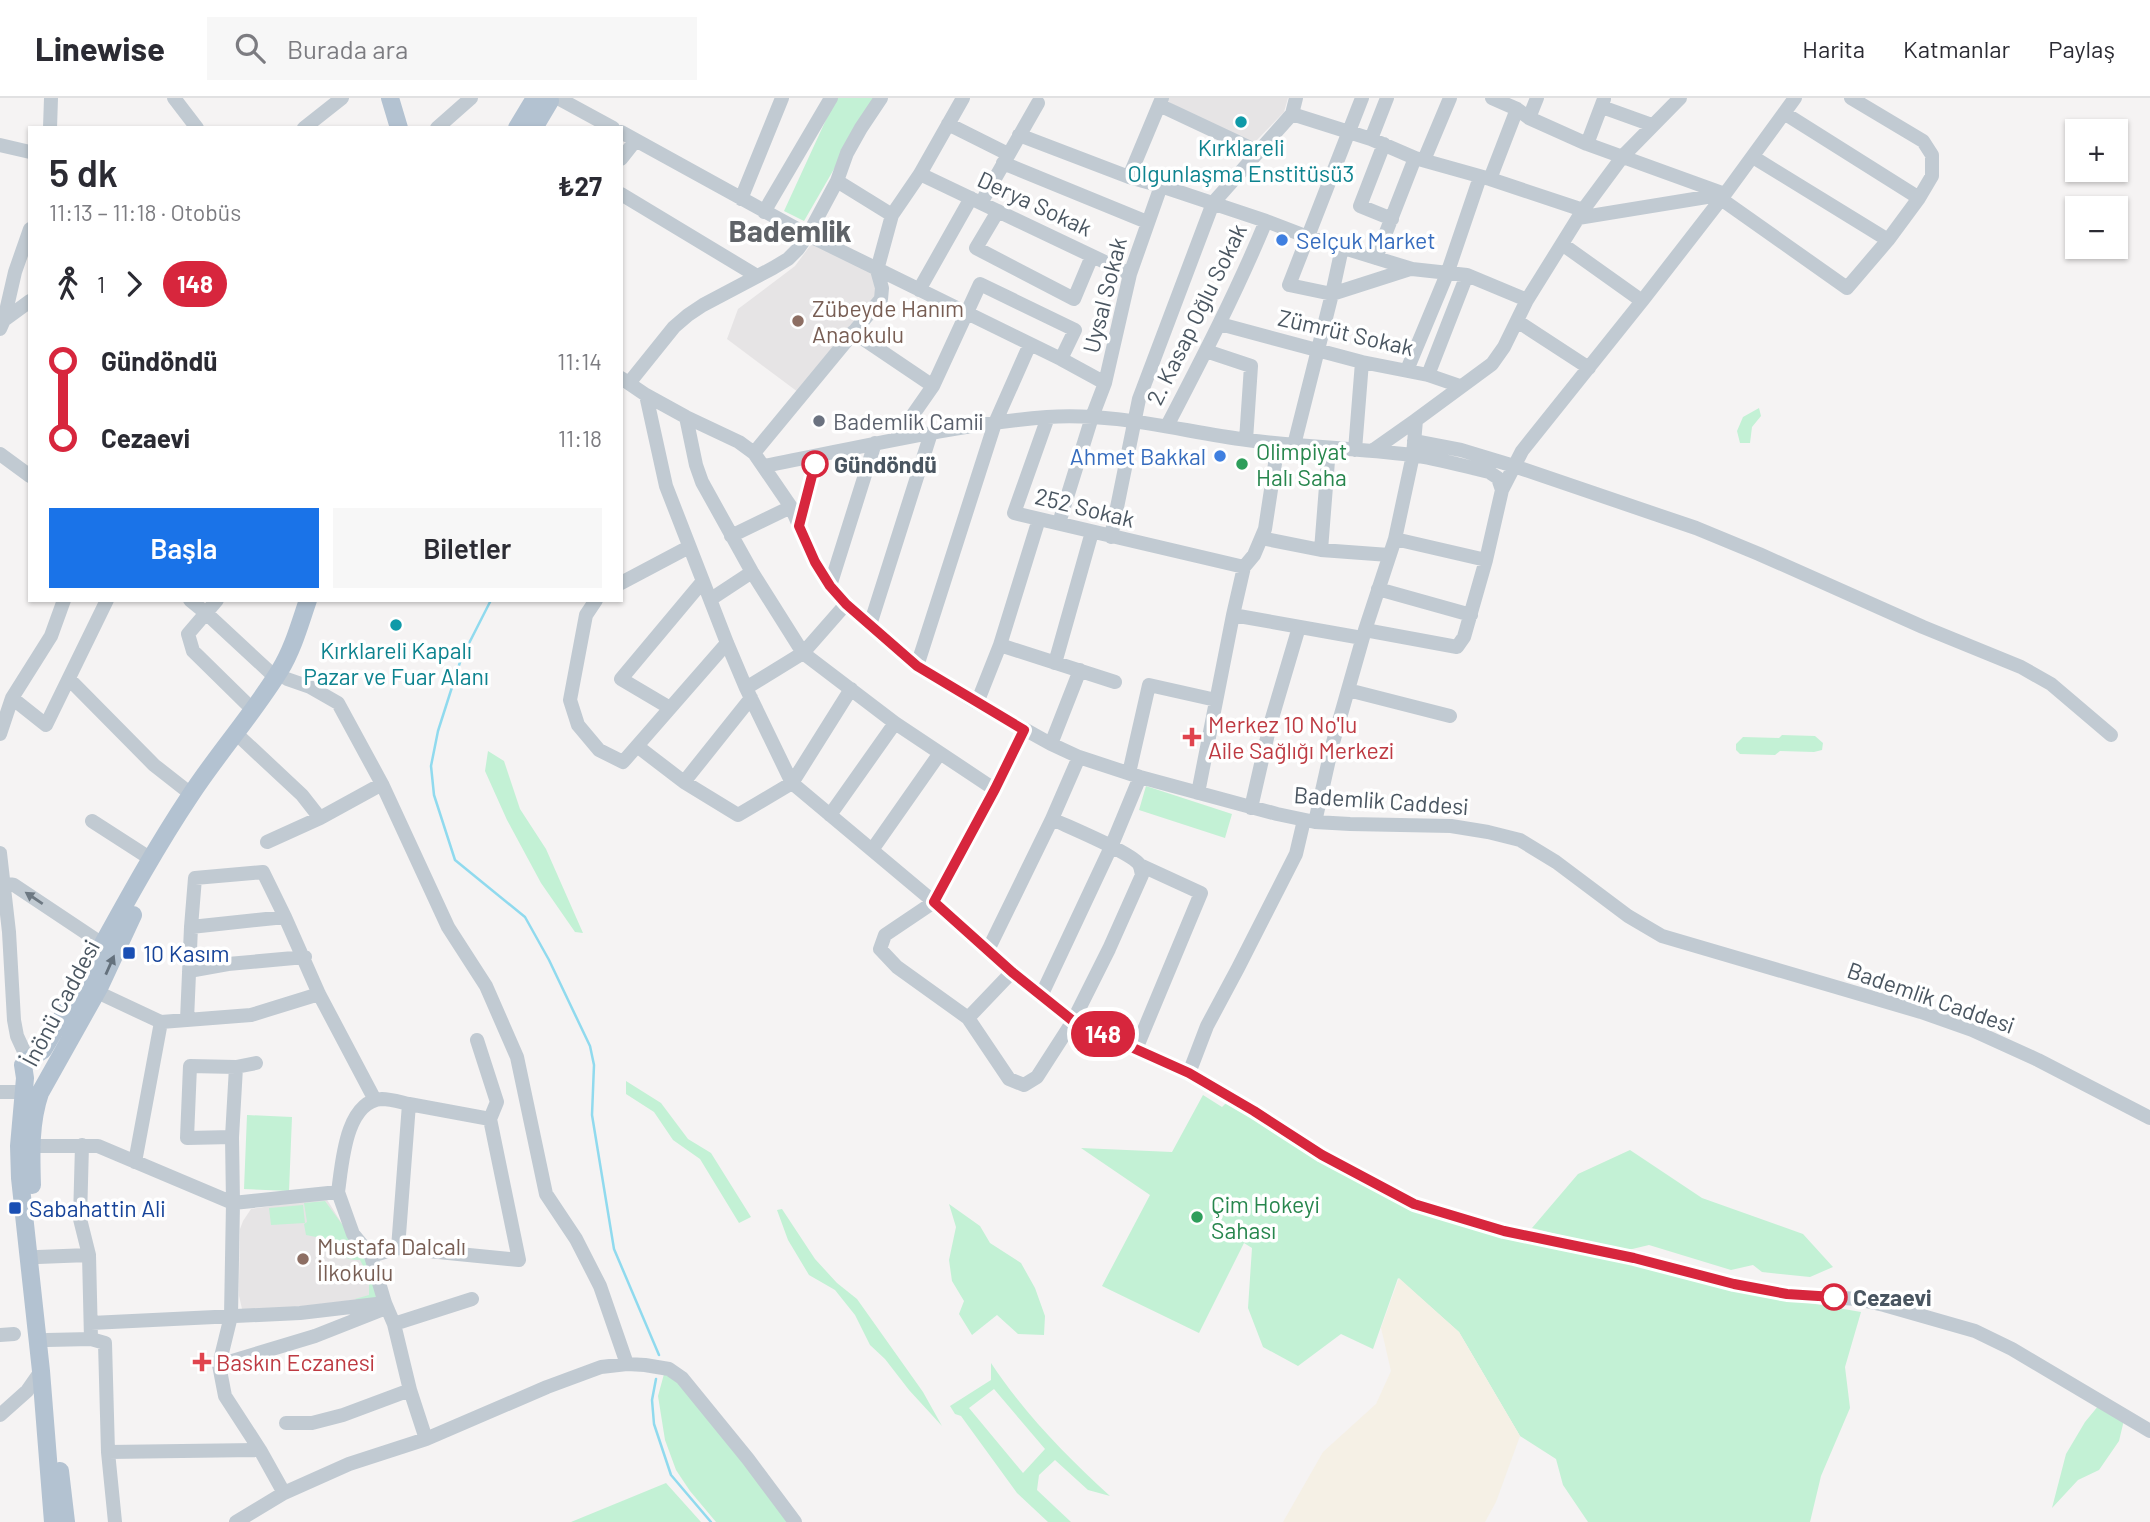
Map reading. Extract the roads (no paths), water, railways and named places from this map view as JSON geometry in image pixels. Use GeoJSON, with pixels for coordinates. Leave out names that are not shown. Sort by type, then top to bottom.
{"type":"FeatureCollection","features":[{"type":"Feature","properties":{"kind":"main road"},"geometry":{"type":"LineString","coordinates":[[390,98],[398,126]]}},
{"type":"Feature","properties":{"kind":"main road"},"geometry":{"type":"LineString","coordinates":[[402,98],[409,126]]}},
{"type":"Feature","properties":{"kind":"main road"},"geometry":{"type":"LineString","coordinates":[[519,126],[548,99]]}},
{"type":"Feature","properties":{"kind":"main road"},"geometry":{"type":"LineString","coordinates":[[535,126],[548,99]]}},
{"type":"Feature","properties":{"kind":"main road","name":"İnönü Caddesi"},"geometry":{"type":"LineString","coordinates":[[31,1058],[43,1050],[191,794],[252,709],[281,678],[281,668],[307,602]]}},
{"type":"Feature","properties":{"kind":"main road","name":"İnönü Caddesi"},"geometry":{"type":"LineString","coordinates":[[66,1522],[25,1146],[36,1106],[48,1077],[97,992],[152,874],[281,678],[309,629],[317,602]]}},
{"type":"Feature","properties":{"kind":"main road"},"geometry":{"type":"LineString","coordinates":[[41,1057],[50,1066],[48,1077],[43,1084],[24,1085],[22,1069],[31,1058],[41,1057]]}},
{"type":"Feature","properties":{"kind":"main road","name":"İnönü Caddesi"},"geometry":{"type":"LineString","coordinates":[[24,1085],[24,1229],[53,1522]]}},
{"type":"Feature","properties":{"kind":"street"},"geometry":{"type":"LineString","coordinates":[[50,126],[51,98]]}},
{"type":"Feature","properties":{"kind":"street"},"geometry":{"type":"LineString","coordinates":[[174,98],[195,126]]}},
{"type":"Feature","properties":{"kind":"street"},"geometry":{"type":"LineString","coordinates":[[307,126],[342,98]]}},
{"type":"Feature","properties":{"kind":"street"},"geometry":{"type":"LineString","coordinates":[[439,126],[471,98]]}},
{"type":"Feature","properties":{"kind":"street"},"geometry":{"type":"LineString","coordinates":[[741,199],[782,98]]}},
{"type":"Feature","properties":{"kind":"street"},"geometry":{"type":"LineString","coordinates":[[764,212],[831,98]]}},
{"type":"Feature","properties":{"kind":"street"},"geometry":{"type":"LineString","coordinates":[[625,381],[688,315],[703,304],[788,259],[808,235],[837,181],[847,153],[881,98]]}},
{"type":"Feature","properties":{"kind":"street"},"geometry":{"type":"LineString","coordinates":[[754,453],[881,299],[882,288],[877,270],[891,215],[920,174],[963,98]]}},
{"type":"Feature","properties":{"kind":"street"},"geometry":{"type":"LineString","coordinates":[[1111,537],[1139,399],[1213,203],[1292,114],[1296,98]]}},
{"type":"Feature","properties":{"kind":"street"},"geometry":{"type":"LineString","coordinates":[[1362,98],[1289,285],[1332,294],[1412,269]]}},
{"type":"Feature","properties":{"kind":"street"},"geometry":{"type":"LineString","coordinates":[[1387,98],[1360,206],[1392,219]]}},
{"type":"Feature","properties":{"kind":"street"},"geometry":{"type":"LineString","coordinates":[[1376,258],[1450,98]]}},
{"type":"Feature","properties":{"kind":"street"},"geometry":{"type":"LineString","coordinates":[[1492,98],[1587,144],[1723,196],[1847,288],[1888,240],[1932,176],[1932,155],[1923,141],[1851,98]]}},
{"type":"Feature","properties":{"kind":"street"},"geometry":{"type":"LineString","coordinates":[[1407,370],[1485,178],[1523,113],[1537,98]]}},
{"type":"Feature","properties":{"kind":"street"},"geometry":{"type":"LineString","coordinates":[[1372,451],[1492,364],[1504,347],[1527,300],[1580,214],[1623,156],[1680,98]]}},
{"type":"Feature","properties":{"kind":"street"},"geometry":{"type":"LineString","coordinates":[[1233,615],[1299,627],[1457,647],[1464,637],[1471,615],[1502,490],[1522,451],[1753,158],[1795,98]]}},
{"type":"Feature","properties":{"kind":"street"},"geometry":{"type":"LineString","coordinates":[[548,99],[609,126]]}},
{"type":"Feature","properties":{"kind":"street"},"geometry":{"type":"LineString","coordinates":[[919,290],[1006,159],[1020,135],[1034,100],[1051,112]]}},
{"type":"Feature","properties":{"kind":"street"},"geometry":{"type":"LineString","coordinates":[[1129,177],[1160,101],[1259,152]]}},
{"type":"Feature","properties":{"kind":"street"},"geometry":{"type":"LineString","coordinates":[[1587,144],[1603,102],[1652,125]]}},
{"type":"Feature","properties":{"kind":"street"},"geometry":{"type":"LineString","coordinates":[[1784,113],[1919,198]]}},
{"type":"Feature","properties":{"kind":"street"},"geometry":{"type":"LineString","coordinates":[[1292,114],[1420,159],[1485,178],[1580,214],[1723,196]]}},
{"type":"Feature","properties":{"kind":"street"},"geometry":{"type":"LineString","coordinates":[[948,124],[1006,159],[1147,222]]}},
{"type":"Feature","properties":{"kind":"street"},"geometry":{"type":"LineString","coordinates":[[623,133],[808,235],[1105,383]]}},
{"type":"Feature","properties":{"kind":"street"},"geometry":{"type":"LineString","coordinates":[[1020,135],[1129,177],[1308,237],[1412,269],[1467,275],[1527,300]]}},
{"type":"Feature","properties":{"kind":"street"},"geometry":{"type":"LineString","coordinates":[[623,156],[636,140]]}},
{"type":"Feature","properties":{"kind":"street"},"geometry":{"type":"LineString","coordinates":[[0,145],[28,152]]}},
{"type":"Feature","properties":{"kind":"street"},"geometry":{"type":"LineString","coordinates":[[1753,158],[1888,240]]}},
{"type":"Feature","properties":{"kind":"street","name":"Derya Sokak"},"geometry":{"type":"LineString","coordinates":[[920,174],[1130,274]]}},
{"type":"Feature","properties":{"kind":"street"},"geometry":{"type":"LineString","coordinates":[[837,181],[891,215]]}},
{"type":"Feature","properties":{"kind":"street","name":"Uysal Sokak"},"geometry":{"type":"LineString","coordinates":[[1059,523],[1105,383],[1130,274],[1161,186]]}},
{"type":"Feature","properties":{"kind":"street"},"geometry":{"type":"LineString","coordinates":[[623,195],[757,275]]}},
{"type":"Feature","properties":{"kind":"street"},"geometry":{"type":"LineString","coordinates":[[998,211],[976,248],[1074,299],[1092,256]]}},
{"type":"Feature","properties":{"kind":"street","name":"2. Kasap Oğlu Sokak"},"geometry":{"type":"LineString","coordinates":[[1167,426],[1241,281],[1266,221]]}},
{"type":"Feature","properties":{"kind":"street"},"geometry":{"type":"LineString","coordinates":[[2,325],[15,272],[28,235]]}},
{"type":"Feature","properties":{"kind":"street"},"geometry":{"type":"LineString","coordinates":[[1562,244],[1642,301]]}},
{"type":"Feature","properties":{"kind":"street"},"geometry":{"type":"LineString","coordinates":[[1294,445],[1342,248]]}},
{"type":"Feature","properties":{"kind":"street"},"geometry":{"type":"LineString","coordinates":[[1428,375],[1467,275]]}},
{"type":"Feature","properties":{"kind":"street"},"geometry":{"type":"LineString","coordinates":[[896,439],[933,386],[980,284],[1075,330],[1061,359]]}},
{"type":"Feature","properties":{"kind":"street"},"geometry":{"type":"LineString","coordinates":[[2,325],[28,305]]}},
{"type":"Feature","properties":{"kind":"street"},"geometry":{"type":"LineString","coordinates":[[1517,321],[1589,368]]}},
{"type":"Feature","properties":{"kind":"street","name":"Zümrüt Sokak"},"geometry":{"type":"LineString","coordinates":[[1220,324],[1317,351],[1428,375],[1460,386]]}},
{"type":"Feature","properties":{"kind":"street"},"geometry":{"type":"LineString","coordinates":[[853,332],[933,386]]}},
{"type":"Feature","properties":{"kind":"street"},"geometry":{"type":"LineString","coordinates":[[917,666],[995,424],[1030,344]]}},
{"type":"Feature","properties":{"kind":"street"},"geometry":{"type":"LineString","coordinates":[[1206,352],[1251,366],[1246,440]]}},
{"type":"Feature","properties":{"kind":"street"},"geometry":{"type":"LineString","coordinates":[[1355,450],[1362,362]]}},
{"type":"Feature","properties":{"kind":"street","name":"Bademlik Caddesi"},"geometry":{"type":"LineString","coordinates":[[625,381],[686,417],[739,442],[754,453],[791,508],[815,562],[830,586],[846,604],[917,666],[1051,744],[1079,757],[1135,775],[1251,808],[1310,821],[1451,826],[1520,840],[1556,862],[1628,916],[1662,936],[1972,1030],[2038,1060],[2150,1118]]}},
{"type":"Feature","properties":{"kind":"street"},"geometry":{"type":"LineString","coordinates":[[646,395],[666,486],[727,643],[792,783],[1073,1021],[1189,1073],[1322,1155],[1414,1204],[1504,1231],[1634,1258],[1734,1284],[1787,1294],[1857,1299],[1975,1331],[2012,1349],[2150,1431]]}},
{"type":"Feature","properties":{"kind":"street"},"geometry":{"type":"LineString","coordinates":[[686,417],[699,474],[731,536],[803,653],[895,723],[995,789]]}},
{"type":"Feature","properties":{"kind":"street"},"geometry":{"type":"LineString","coordinates":[[764,466],[896,439],[1048,417],[1135,421],[1278,444],[1372,451],[1414,448],[1461,450],[1696,528],[2021,667],[2051,684],[2111,735]]}},
{"type":"Feature","properties":{"kind":"street","name":"252 Sokak"},"geometry":{"type":"LineString","coordinates":[[1048,417],[1014,513],[1244,567]]}},
{"type":"Feature","properties":{"kind":"street"},"geometry":{"type":"LineString","coordinates":[[1189,1073],[1207,1026],[1296,854],[1310,821],[1364,634],[1395,539],[1414,448],[1416,420]]}},
{"type":"Feature","properties":{"kind":"street"},"geometry":{"type":"LineString","coordinates":[[870,625],[931,433]]}},
{"type":"Feature","properties":{"kind":"street"},"geometry":{"type":"LineString","coordinates":[[830,586],[875,443]]}},
{"type":"Feature","properties":{"kind":"street"},"geometry":{"type":"LineString","coordinates":[[1198,793],[1244,567],[1254,555],[1265,529],[1278,444]]}},
{"type":"Feature","properties":{"kind":"street"},"geometry":{"type":"LineString","coordinates":[[1321,550],[1329,448]]}},
{"type":"Feature","properties":{"kind":"street"},"geometry":{"type":"LineString","coordinates":[[1414,448],[1489,472],[1498,478],[1502,490]]}},
{"type":"Feature","properties":{"kind":"street"},"geometry":{"type":"LineString","coordinates":[[0,454],[28,475]]}},
{"type":"Feature","properties":{"kind":"street"},"geometry":{"type":"LineString","coordinates":[[799,526],[817,456]]}},
{"type":"Feature","properties":{"kind":"street"},"geometry":{"type":"LineString","coordinates":[[731,536],[791,508]]}},
{"type":"Feature","properties":{"kind":"street"},"geometry":{"type":"LineString","coordinates":[[977,703],[1000,645],[1039,519]]}},
{"type":"Feature","properties":{"kind":"street"},"geometry":{"type":"LineString","coordinates":[[1055,663],[1092,532]]}},
{"type":"Feature","properties":{"kind":"street"},"geometry":{"type":"LineString","coordinates":[[1261,538],[1321,550],[1389,555]]}},
{"type":"Feature","properties":{"kind":"street"},"geometry":{"type":"LineString","coordinates":[[1395,539],[1486,559]]}},
{"type":"Feature","properties":{"kind":"street"},"geometry":{"type":"LineString","coordinates":[[623,582],[689,547]]}},
{"type":"Feature","properties":{"kind":"street"},"geometry":{"type":"LineString","coordinates":[[711,599],[752,572]]}},
{"type":"Feature","properties":{"kind":"street"},"geometry":{"type":"LineString","coordinates":[[670,708],[621,679],[702,581]]}},
{"type":"Feature","properties":{"kind":"street"},"geometry":{"type":"LineString","coordinates":[[1378,589],[1471,615]]}},
{"type":"Feature","properties":{"kind":"street"},"geometry":{"type":"LineString","coordinates":[[0,734],[12,698],[51,636],[63,602]]}},
{"type":"Feature","properties":{"kind":"street"},"geometry":{"type":"LineString","coordinates":[[12,698],[46,725],[106,602]]}},
{"type":"Feature","properties":{"kind":"street"},"geometry":{"type":"LineString","coordinates":[[192,602],[281,678],[310,687],[338,703],[382,784],[448,927],[486,986],[517,1057],[547,1194],[576,1239],[600,1286],[627,1364]]}},
{"type":"Feature","properties":{"kind":"street"},"geometry":{"type":"LineString","coordinates":[[215,602],[188,634],[193,651],[252,709]]}},
{"type":"Feature","properties":{"kind":"street"},"geometry":{"type":"LineString","coordinates":[[595,602],[586,615],[570,700],[578,725],[599,750],[623,762],[727,643]]}},
{"type":"Feature","properties":{"kind":"street"},"geometry":{"type":"LineString","coordinates":[[684,782],[749,693],[803,653],[846,604]]}},
{"type":"Feature","properties":{"kind":"street"},"geometry":{"type":"LineString","coordinates":[[1251,808],[1270,725],[1299,627]]}},
{"type":"Feature","properties":{"kind":"street"},"geometry":{"type":"LineString","coordinates":[[1000,645],[1115,682]]}},
{"type":"Feature","properties":{"kind":"street"},"geometry":{"type":"LineString","coordinates":[[1051,744],[1080,670]]}},
{"type":"Feature","properties":{"kind":"street"},"geometry":{"type":"LineString","coordinates":[[69,680],[154,765],[191,794]]}},
{"type":"Feature","properties":{"kind":"street"},"geometry":{"type":"LineString","coordinates":[[1041,996],[1111,847],[1135,775],[1149,685],[1216,700]]}},
{"type":"Feature","properties":{"kind":"street"},"geometry":{"type":"LineString","coordinates":[[637,746],[684,782],[738,815],[792,783],[850,689]]}},
{"type":"Feature","properties":{"kind":"street"},"geometry":{"type":"LineString","coordinates":[[1348,690],[1450,716]]}},
{"type":"Feature","properties":{"kind":"street"},"geometry":{"type":"LineString","coordinates":[[831,815],[895,723]]}},
{"type":"Feature","properties":{"kind":"street"},"geometry":{"type":"LineString","coordinates":[[1024,730],[934,902],[885,936],[880,949],[897,967],[968,1018],[1009,1079],[1024,1085],[1037,1077],[1073,1021],[1141,880],[1140,865]]}},
{"type":"Feature","properties":{"kind":"street"},"geometry":{"type":"LineString","coordinates":[[242,739],[302,794],[320,818]]}},
{"type":"Feature","properties":{"kind":"street"},"geometry":{"type":"LineString","coordinates":[[872,850],[940,753]]}},
{"type":"Feature","properties":{"kind":"street"},"geometry":{"type":"LineString","coordinates":[[988,950],[1079,757]]}},
{"type":"Feature","properties":{"kind":"street"},"geometry":{"type":"LineString","coordinates":[[267,842],[320,818],[382,784]]}},
{"type":"Feature","properties":{"kind":"street"},"geometry":{"type":"LineString","coordinates":[[1052,819],[1201,893],[1136,1049]]}},
{"type":"Feature","properties":{"kind":"street"},"geometry":{"type":"LineString","coordinates":[[92,821],[151,859]]}},
{"type":"Feature","properties":{"kind":"street"},"geometry":{"type":"LineString","coordinates":[[0,853],[4,928],[15,1030],[31,1058]]}},
{"type":"Feature","properties":{"kind":"street"},"geometry":{"type":"LineString","coordinates":[[187,1020],[195,878],[262,872],[305,957],[320,994],[375,1100]]}},
{"type":"Feature","properties":{"kind":"street"},"geometry":{"type":"LineString","coordinates":[[2,885],[15,885],[104,945]]}},
{"type":"Feature","properties":{"kind":"street"},"geometry":{"type":"LineString","coordinates":[[191,927],[285,917]]}},
{"type":"Feature","properties":{"kind":"street"},"geometry":{"type":"LineString","coordinates":[[0,945],[4,928]]}},
{"type":"Feature","properties":{"kind":"street"},"geometry":{"type":"LineString","coordinates":[[188,971],[305,957]]}},
{"type":"Feature","properties":{"kind":"street"},"geometry":{"type":"LineString","coordinates":[[968,1018],[1012,972]]}},
{"type":"Feature","properties":{"kind":"street"},"geometry":{"type":"LineString","coordinates":[[97,992],[161,1022],[251,1014],[320,994]]}},
{"type":"Feature","properties":{"kind":"street"},"geometry":{"type":"LineString","coordinates":[[135,1162],[161,1022]]}},
{"type":"Feature","properties":{"kind":"street"},"geometry":{"type":"LineString","coordinates":[[371,1256],[398,1248],[519,1260],[490,1119],[497,1102],[477,1040]]}},
{"type":"Feature","properties":{"kind":"street"},"geometry":{"type":"LineString","coordinates":[[232,1137],[187,1138],[191,1066],[236,1067],[256,1063]]}},
{"type":"Feature","properties":{"kind":"street"},"geometry":{"type":"LineString","coordinates":[[236,1067],[232,1137],[231,1316],[219,1365],[225,1396],[284,1493]]}},
{"type":"Feature","properties":{"kind":"street"},"geometry":{"type":"LineString","coordinates":[[0,1092],[24,1085]]}},
{"type":"Feature","properties":{"kind":"street"},"geometry":{"type":"LineString","coordinates":[[426,1439],[410,1390],[394,1324],[371,1256],[353,1234],[338,1192],[344,1152],[351,1123],[359,1110],[375,1100],[384,1099],[490,1119]]}},
{"type":"Feature","properties":{"kind":"street"},"geometry":{"type":"LineString","coordinates":[[398,1248],[409,1104]]}},
{"type":"Feature","properties":{"kind":"street"},"geometry":{"type":"LineString","coordinates":[[82,1145],[80,1219],[89,1255],[91,1339]]}},
{"type":"Feature","properties":{"kind":"street"},"geometry":{"type":"LineString","coordinates":[[25,1146],[98,1146],[233,1203],[338,1192]]}},
{"type":"Feature","properties":{"kind":"street"},"geometry":{"type":"LineString","coordinates":[[38,1257],[89,1255]]}},
{"type":"Feature","properties":{"kind":"street"},"geometry":{"type":"LineString","coordinates":[[394,1324],[471,1299]]}},
{"type":"Feature","properties":{"kind":"street"},"geometry":{"type":"LineString","coordinates":[[91,1323],[300,1313],[386,1305]]}},
{"type":"Feature","properties":{"kind":"street"},"geometry":{"type":"LineString","coordinates":[[219,1365],[315,1336],[386,1305]]}},
{"type":"Feature","properties":{"kind":"street"},"geometry":{"type":"LineString","coordinates":[[300,1313],[315,1336]]}},
{"type":"Feature","properties":{"kind":"street"},"geometry":{"type":"LineString","coordinates":[[47,1340],[91,1339],[105,1343],[108,1452],[115,1522]]}},
{"type":"Feature","properties":{"kind":"street"},"geometry":{"type":"LineString","coordinates":[[236,1522],[284,1493],[349,1464],[426,1439],[570,1377],[601,1367],[627,1364],[669,1369],[682,1378],[795,1522]]}},
{"type":"Feature","properties":{"kind":"street"},"geometry":{"type":"LineString","coordinates":[[0,1415],[18,1401],[40,1371]]}},
{"type":"Feature","properties":{"kind":"street"},"geometry":{"type":"LineString","coordinates":[[286,1423],[312,1423],[343,1415],[410,1390]]}},
{"type":"Feature","properties":{"kind":"street"},"geometry":{"type":"LineString","coordinates":[[108,1452],[260,1450]]}},
{"type":"Feature","properties":{"kind":"waterway"},"geometry":{"type":"LineString","coordinates":[[490,602],[461,659],[438,731],[431,766],[434,795],[455,860],[525,917],[590,1046],[594,1065],[592,1115],[614,1249],[659,1355]]}},
{"type":"Feature","properties":{"kind":"waterway"},"geometry":{"type":"LineString","coordinates":[[656,1379],[652,1400],[654,1424],[671,1475],[711,1522]]}},
{"type":"Feature","properties":{"kind":"place","name":"Kırklareli Olgunlaşma Enstitüsü3"},"geometry":{"type":"Point","coordinates":[1241,122]}},
{"type":"Feature","properties":{"kind":"place","name":"Selçuk Market"},"geometry":{"type":"Point","coordinates":[1282,240]}},
{"type":"Feature","properties":{"kind":"place","name":"Zübeyde Hanım Anaokulu"},"geometry":{"type":"Point","coordinates":[798,321]}},
{"type":"Feature","properties":{"kind":"place","name":"Bademlik Camii"},"geometry":{"type":"Point","coordinates":[819,421]}},
{"type":"Feature","properties":{"kind":"place","name":"Ahmet Bakkal"},"geometry":{"type":"Point","coordinates":[1220,456]}},
{"type":"Feature","properties":{"kind":"place","name":"Gündöndü"},"geometry":{"type":"Point","coordinates":[815,464]}},
{"type":"Feature","properties":{"kind":"place","name":"Olimpiyat Halı Saha"},"geometry":{"type":"Point","coordinates":[1242,464]}},
{"type":"Feature","properties":{"kind":"place","name":"Kırklareli Kapalı Pazar ve Fuar Alanı"},"geometry":{"type":"Point","coordinates":[396,625]}},
{"type":"Feature","properties":{"kind":"place","name":"Merkez 10 No'lu Aile Sağlığı Merkezi"},"geometry":{"type":"Point","coordinates":[1192,737]}},
{"type":"Feature","properties":{"kind":"place","name":"10 Kasım"},"geometry":{"type":"Point","coordinates":[129,953]}},
{"type":"Feature","properties":{"kind":"place","name":"Sabahattin Ali"},"geometry":{"type":"Point","coordinates":[15,1208]}},
{"type":"Feature","properties":{"kind":"place","name":"Çim Hokeyi Sahası"},"geometry":{"type":"Point","coordinates":[1197,1217]}},
{"type":"Feature","properties":{"kind":"place","name":"Mustafa Dalcalı İlkokulu"},"geometry":{"type":"Point","coordinates":[303,1259]}},
{"type":"Feature","properties":{"kind":"place","name":"Cezaevi"},"geometry":{"type":"Point","coordinates":[1834,1297]}},
{"type":"Feature","properties":{"kind":"place","name":"Baskın Eczanesi"},"geometry":{"type":"Point","coordinates":[202,1362]}},
{"type":"Feature","properties":{"kind":"district","name":"Bademlik"},"geometry":{"type":"Point","coordinates":[790,230]}}]}
